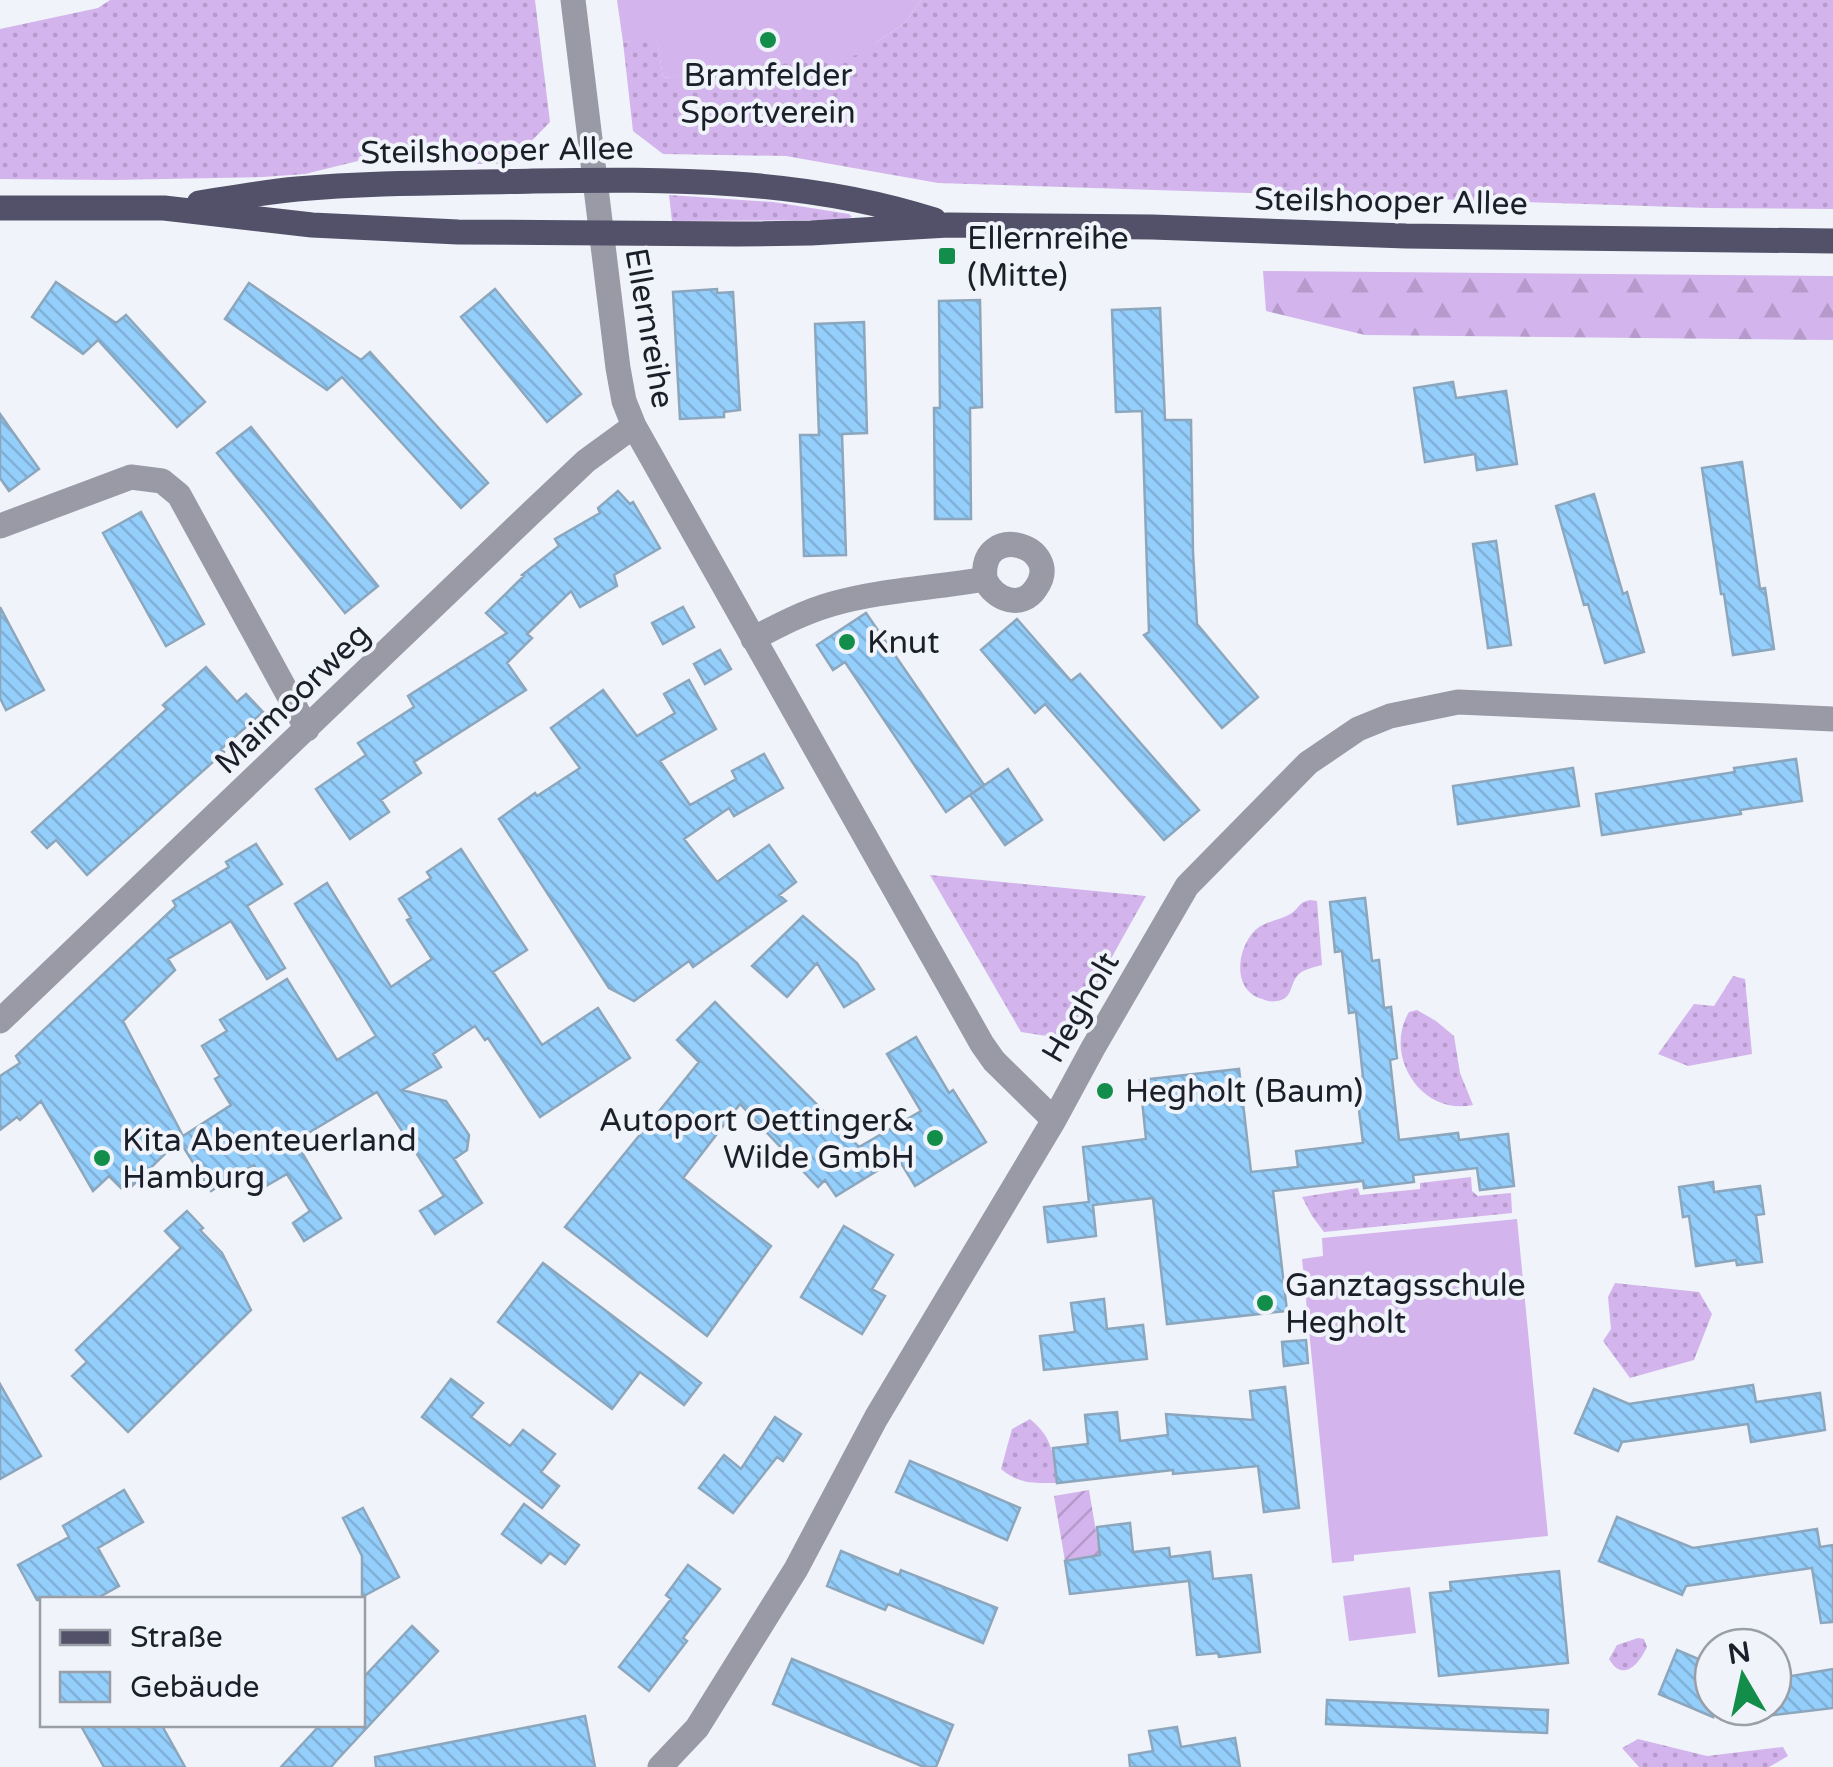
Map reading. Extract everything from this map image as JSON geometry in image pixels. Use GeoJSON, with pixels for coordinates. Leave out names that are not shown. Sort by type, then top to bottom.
{"type":"FeatureCollection","features":[{"type":"Feature","properties":{"kind":"main road","name":"Steilshooper Allee"},"geometry":{"type":"LineString","coordinates":[[164,208],[314,188],[412,182],[701,180],[795,190],[895,207],[948,225]]}},
{"type":"Feature","properties":{"kind":"main road","name":"Steilshooper Allee"},"geometry":{"type":"LineString","coordinates":[[0,208],[164,208],[379,229],[601,233],[792,233],[948,225],[1833,241]]}},
{"type":"Feature","properties":{"kind":"street","name":"Ellernreihe"},"geometry":{"type":"LineString","coordinates":[[573,0],[618,368],[634,426],[982,1044],[1054,1120]]}},
{"type":"Feature","properties":{"kind":"street","name":"Maimoorweg"},"geometry":{"type":"LineString","coordinates":[[0,1021],[586,462],[634,426]]}},
{"type":"Feature","properties":{"kind":"street"},"geometry":{"type":"LineString","coordinates":[[0,526],[131,477],[162,481],[179,495],[307,729]]}},
{"type":"Feature","properties":{"kind":"street"},"geometry":{"type":"LineString","coordinates":[[753,638],[803,614],[845,601],[986,579]]}},
{"type":"Feature","properties":{"kind":"street","name":"Hegholt"},"geometry":{"type":"LineString","coordinates":[[660,1767],[697,1728],[796,1569],[876,1418],[1054,1120],[1186,886],[1308,763],[1358,730],[1390,716],[1458,702],[1833,719]]}},
{"type":"Feature","properties":{"kind":"green space"},"geometry":{"type":"Polygon","coordinates":[[[110,0],[535,0],[550,122],[509,164],[470,164],[398,152],[396,144],[369,150],[370,158],[305,174],[0,179],[0,29],[98,8],[110,0]]]}},
{"type":"Feature","properties":{"kind":"green space","name":"Bramfelder Sportverein"},"geometry":{"type":"Polygon","coordinates":[[[617,0],[921,0],[905,23],[875,43],[875,53],[663,78],[657,39],[623,42],[617,0]]]}},
{"type":"Feature","properties":{"kind":"green space"},"geometry":{"type":"Polygon","coordinates":[[[921,0],[1833,0],[1833,209],[938,183],[786,156],[663,154],[633,131],[623,42],[657,38],[663,78],[875,52],[875,43],[905,23],[921,0]]]}},
{"type":"Feature","properties":{"kind":"green space"},"geometry":{"type":"Polygon","coordinates":[[[669,195],[773,202],[852,217],[672,221],[669,195]]]}},
{"type":"Feature","properties":{"kind":"green space"},"geometry":{"type":"Polygon","coordinates":[[[1263,271],[1833,276],[1833,340],[1365,335],[1266,311],[1263,271]]]}},
{"type":"Feature","properties":{"kind":"green space"},"geometry":{"type":"Polygon","coordinates":[[[930,875],[1146,896],[1066,1039],[1021,1032],[930,875]]]}},
{"type":"Feature","properties":{"kind":"green space"},"geometry":{"type":"Polygon","coordinates":[[[1310,900],[1317,901],[1322,965],[1300,973],[1282,1000],[1269,1001],[1253,995],[1242,981],[1240,971],[1246,943],[1260,926],[1287,916],[1310,900]]]}},
{"type":"Feature","properties":{"kind":"green space"},"geometry":{"type":"Polygon","coordinates":[[[1733,976],[1745,979],[1752,1054],[1688,1066],[1658,1054],[1694,1004],[1714,1006],[1733,976]]]}},
{"type":"Feature","properties":{"kind":"green space"},"geometry":{"type":"Polygon","coordinates":[[[1417,1010],[1454,1036],[1460,1073],[1473,1105],[1454,1106],[1437,1101],[1412,1079],[1404,1063],[1402,1029],[1409,1012],[1417,1010]]]}},
{"type":"Feature","properties":{"kind":"green space"},"geometry":{"type":"Polygon","coordinates":[[[1471,1177],[1472,1191],[1478,1196],[1511,1193],[1512,1213],[1324,1232],[1302,1197],[1358,1188],[1360,1195],[1420,1189],[1420,1183],[1471,1177]]]}},
{"type":"Feature","properties":{"kind":"green space"},"geometry":{"type":"Polygon","coordinates":[[[1517,1219],[1548,1536],[1354,1555],[1354,1561],[1332,1563],[1302,1259],[1323,1256],[1322,1238],[1517,1219]]]}},
{"type":"Feature","properties":{"kind":"green space"},"geometry":{"type":"Polygon","coordinates":[[[1615,1283],[1699,1292],[1712,1314],[1694,1360],[1630,1378],[1603,1341],[1611,1329],[1608,1297],[1615,1283]]]}},
{"type":"Feature","properties":{"kind":"green space"},"geometry":{"type":"Polygon","coordinates":[[[1030,1419],[1044,1433],[1051,1448],[1057,1483],[1021,1480],[1001,1469],[1012,1429],[1030,1419]]]}},
{"type":"Feature","properties":{"kind":"green space"},"geometry":{"type":"Polygon","coordinates":[[[1089,1490],[1100,1555],[1065,1561],[1054,1496],[1089,1490]]]}},
{"type":"Feature","properties":{"kind":"green space"},"geometry":{"type":"Polygon","coordinates":[[[1410,1587],[1416,1633],[1349,1641],[1343,1596],[1410,1587]]]}},
{"type":"Feature","properties":{"kind":"green space"},"geometry":{"type":"Polygon","coordinates":[[[1644,1639],[1647,1647],[1640,1659],[1625,1670],[1614,1666],[1609,1659],[1617,1645],[1644,1639]]]}},
{"type":"Feature","properties":{"kind":"green space"},"geometry":{"type":"Polygon","coordinates":[[[1638,1739],[1707,1756],[1783,1747],[1788,1756],[1769,1767],[1639,1767],[1622,1748],[1638,1739]]]}},
{"type":"Feature","properties":{"kind":"building"},"geometry":{"type":"Polygon","coordinates":[[[56,282],[116,323],[126,315],[205,402],[177,427],[98,340],[83,354],[32,317],[56,282]]]}},
{"type":"Feature","properties":{"kind":"building"},"geometry":{"type":"Polygon","coordinates":[[[249,283],[361,360],[370,352],[488,483],[461,508],[342,377],[327,390],[225,319],[249,283]]]}},
{"type":"Feature","properties":{"kind":"building"},"geometry":{"type":"Polygon","coordinates":[[[495,289],[581,394],[547,422],[461,317],[495,289]]]}},
{"type":"Feature","properties":{"kind":"building"},"geometry":{"type":"Polygon","coordinates":[[[717,289],[717,293],[733,292],[740,410],[724,412],[724,417],[680,419],[673,292],[717,289]]]}},
{"type":"Feature","properties":{"kind":"building"},"geometry":{"type":"Polygon","coordinates":[[[980,300],[982,407],[970,408],[971,519],[935,519],[934,408],[940,408],[939,301],[980,300]]]}},
{"type":"Feature","properties":{"kind":"building"},"geometry":{"type":"Polygon","coordinates":[[[1160,308],[1165,420],[1191,420],[1197,624],[1258,697],[1222,728],[1144,635],[1149,632],[1142,411],[1116,412],[1112,310],[1160,308]]]}},
{"type":"Feature","properties":{"kind":"building"},"geometry":{"type":"Polygon","coordinates":[[[864,322],[867,433],[842,434],[846,555],[804,556],[800,435],[819,435],[815,324],[864,322]]]}},
{"type":"Feature","properties":{"kind":"building"},"geometry":{"type":"Polygon","coordinates":[[[1453,382],[1456,398],[1506,391],[1517,464],[1477,470],[1475,454],[1425,462],[1414,388],[1453,382]]]}},
{"type":"Feature","properties":{"kind":"building"},"geometry":{"type":"Polygon","coordinates":[[[0,414],[39,469],[9,491],[0,478],[0,414]]]}},
{"type":"Feature","properties":{"kind":"building"},"geometry":{"type":"Polygon","coordinates":[[[251,427],[378,586],[345,613],[217,453],[251,427]]]}},
{"type":"Feature","properties":{"kind":"building"},"geometry":{"type":"Polygon","coordinates":[[[1742,462],[1760,589],[1765,588],[1774,649],[1733,655],[1702,468],[1742,462]]]}},
{"type":"Feature","properties":{"kind":"building"},"geometry":{"type":"Polygon","coordinates":[[[618,491],[630,504],[633,502],[660,548],[614,575],[617,586],[580,607],[571,591],[527,634],[532,638],[507,663],[526,690],[414,762],[421,773],[381,800],[389,812],[350,839],[316,789],[366,755],[358,743],[414,707],[408,696],[507,633],[486,613],[522,575],[559,546],[555,539],[600,513],[598,508],[618,491]]]}},
{"type":"Feature","properties":{"kind":"building"},"geometry":{"type":"Polygon","coordinates":[[[1594,494],[1644,652],[1605,663],[1556,506],[1594,494]]]}},
{"type":"Feature","properties":{"kind":"building"},"geometry":{"type":"Polygon","coordinates":[[[141,512],[204,624],[166,646],[103,533],[141,512]]]}},
{"type":"Feature","properties":{"kind":"building"},"geometry":{"type":"Polygon","coordinates":[[[1496,541],[1511,645],[1488,648],[1473,544],[1496,541]]]}},
{"type":"Feature","properties":{"kind":"building"},"geometry":{"type":"Polygon","coordinates":[[[0,607],[44,690],[6,710],[0,698],[0,607]]]}},
{"type":"Feature","properties":{"kind":"building"},"geometry":{"type":"Polygon","coordinates":[[[683,607],[694,627],[663,644],[652,623],[683,607]]]}},
{"type":"Feature","properties":{"kind":"building"},"geometry":{"type":"Polygon","coordinates":[[[866,613],[984,785],[946,812],[845,662],[833,670],[817,645],[866,613]]]}},
{"type":"Feature","properties":{"kind":"building"},"geometry":{"type":"Polygon","coordinates":[[[1017,619],[1071,681],[1080,674],[1199,810],[1164,840],[1045,704],[1035,713],[981,650],[1017,619]]]}},
{"type":"Feature","properties":{"kind":"building"},"geometry":{"type":"Polygon","coordinates":[[[720,650],[731,669],[705,684],[694,664],[720,650]]]}},
{"type":"Feature","properties":{"kind":"building"},"geometry":{"type":"Polygon","coordinates":[[[206,667],[237,702],[246,694],[263,712],[87,875],[56,840],[47,848],[32,832],[167,709],[163,705],[206,667]]]}},
{"type":"Feature","properties":{"kind":"building"},"geometry":{"type":"Polygon","coordinates":[[[689,680],[716,729],[660,761],[690,805],[736,779],[732,771],[764,754],[783,788],[734,816],[729,808],[684,839],[717,882],[769,845],[796,882],[779,895],[786,901],[693,967],[689,961],[634,1001],[609,988],[499,819],[580,768],[551,728],[603,690],[637,736],[675,713],[664,694],[689,680]]]}},
{"type":"Feature","properties":{"kind":"building"},"geometry":{"type":"Polygon","coordinates":[[[1796,759],[1802,801],[1602,835],[1596,794],[1796,759]]]}},
{"type":"Feature","properties":{"kind":"building"},"geometry":{"type":"Polygon","coordinates":[[[1573,768],[1579,806],[1458,824],[1453,786],[1573,768]]]}},
{"type":"Feature","properties":{"kind":"building"},"geometry":{"type":"Polygon","coordinates":[[[1008,769],[1042,820],[1005,845],[970,795],[1008,769]]]}},
{"type":"Feature","properties":{"kind":"building"},"geometry":{"type":"Polygon","coordinates":[[[256,844],[282,884],[247,906],[285,968],[267,979],[231,921],[168,959],[175,970],[123,1021],[183,1136],[231,1105],[202,1046],[227,1031],[220,1020],[287,979],[337,1060],[376,1036],[295,904],[327,883],[391,987],[432,959],[407,920],[411,918],[399,899],[431,878],[427,872],[461,849],[527,950],[493,972],[542,1045],[598,1008],[630,1058],[540,1117],[488,1038],[485,1040],[475,1026],[433,1054],[441,1067],[402,1090],[446,1101],[469,1135],[467,1150],[454,1159],[482,1203],[435,1234],[420,1211],[444,1196],[377,1092],[295,1141],[341,1218],[304,1241],[293,1223],[310,1211],[287,1174],[266,1186],[254,1165],[211,1191],[179,1140],[132,1186],[129,1182],[121,1188],[109,1176],[93,1191],[41,1101],[20,1120],[17,1117],[0,1130],[0,1076],[20,1063],[16,1056],[176,906],[173,901],[229,867],[226,862],[256,844]]]}},
{"type":"Feature","properties":{"kind":"building"},"geometry":{"type":"Polygon","coordinates":[[[1365,898],[1372,961],[1379,960],[1384,1008],[1391,1007],[1397,1058],[1390,1060],[1399,1140],[1458,1133],[1459,1140],[1508,1134],[1514,1186],[1480,1190],[1477,1168],[1413,1175],[1414,1182],[1364,1188],[1363,1181],[1273,1191],[1287,1311],[1167,1324],[1153,1198],[1093,1205],[1096,1236],[1048,1242],[1044,1207],[1089,1202],[1083,1147],[1146,1139],[1140,1080],[1239,1069],[1251,1172],[1298,1167],[1296,1151],[1363,1143],[1355,1077],[1363,1077],[1356,1012],[1349,1013],[1342,951],[1335,952],[1330,902],[1365,898]]]}},
{"type":"Feature","properties":{"kind":"building"},"geometry":{"type":"Polygon","coordinates":[[[803,916],[857,963],[874,989],[844,1007],[817,963],[787,997],[752,966],[803,916]]]}},
{"type":"Feature","properties":{"kind":"building"},"geometry":{"type":"Polygon","coordinates":[[[715,1002],[859,1147],[921,1111],[887,1054],[916,1037],[949,1093],[953,1090],[986,1142],[915,1186],[898,1158],[836,1196],[825,1180],[818,1187],[740,1104],[683,1178],[771,1246],[707,1336],[565,1227],[699,1062],[677,1040],[715,1002]]]}},
{"type":"Feature","properties":{"kind":"building"},"geometry":{"type":"Polygon","coordinates":[[[1713,1182],[1714,1192],[1760,1186],[1764,1214],[1756,1215],[1762,1262],[1737,1265],[1736,1260],[1696,1266],[1689,1216],[1683,1217],[1679,1187],[1713,1182]]]}},
{"type":"Feature","properties":{"kind":"building"},"geometry":{"type":"Polygon","coordinates":[[[187,1211],[222,1253],[251,1310],[128,1432],[72,1376],[87,1362],[76,1350],[181,1248],[165,1231],[187,1211]]]}},
{"type":"Feature","properties":{"kind":"building"},"geometry":{"type":"Polygon","coordinates":[[[844,1226],[893,1255],[872,1289],[885,1296],[862,1334],[801,1297],[844,1226]]]}},
{"type":"Feature","properties":{"kind":"building"},"geometry":{"type":"Polygon","coordinates":[[[543,1263],[701,1383],[684,1405],[640,1372],[612,1409],[498,1322],[543,1263]]]}},
{"type":"Feature","properties":{"kind":"building"},"geometry":{"type":"Polygon","coordinates":[[[1104,1299],[1107,1329],[1143,1325],[1147,1359],[1044,1370],[1040,1336],[1075,1332],[1071,1303],[1104,1299]]]}},
{"type":"Feature","properties":{"kind":"building"},"geometry":{"type":"Polygon","coordinates":[[[1306,1340],[1308,1363],[1284,1366],[1282,1342],[1306,1340]]]}},
{"type":"Feature","properties":{"kind":"building"},"geometry":{"type":"Polygon","coordinates":[[[451,1379],[483,1403],[471,1417],[510,1446],[523,1430],[555,1454],[541,1472],[559,1486],[542,1508],[422,1417],[451,1379]]]}},
{"type":"Feature","properties":{"kind":"building"},"geometry":{"type":"Polygon","coordinates":[[[0,1384],[41,1456],[0,1479],[0,1384]]]}},
{"type":"Feature","properties":{"kind":"building"},"geometry":{"type":"Polygon","coordinates":[[[1753,1385],[1756,1402],[1820,1393],[1825,1430],[1751,1442],[1748,1424],[1622,1442],[1618,1451],[1575,1433],[1594,1389],[1629,1404],[1753,1385]]]}},
{"type":"Feature","properties":{"kind":"building"},"geometry":{"type":"Polygon","coordinates":[[[1285,1387],[1299,1508],[1264,1512],[1258,1466],[1173,1474],[1173,1470],[1057,1483],[1053,1448],[1088,1444],[1085,1415],[1117,1412],[1120,1441],[1168,1435],[1166,1414],[1253,1420],[1250,1391],[1285,1387]]]}},
{"type":"Feature","properties":{"kind":"building"},"geometry":{"type":"Polygon","coordinates":[[[775,1417],[801,1434],[783,1461],[777,1457],[733,1513],[699,1488],[724,1455],[741,1469],[775,1417]]]}},
{"type":"Feature","properties":{"kind":"building"},"geometry":{"type":"Polygon","coordinates":[[[910,1461],[1020,1508],[1007,1540],[896,1492],[910,1461]]]}},
{"type":"Feature","properties":{"kind":"building"},"geometry":{"type":"Polygon","coordinates":[[[124,1490],[143,1522],[98,1548],[119,1586],[99,1597],[37,1600],[18,1565],[69,1537],[63,1526],[124,1490]]]}},
{"type":"Feature","properties":{"kind":"building"},"geometry":{"type":"Polygon","coordinates":[[[524,1504],[579,1545],[565,1564],[550,1553],[541,1563],[502,1534],[524,1504]]]}},
{"type":"Feature","properties":{"kind":"building"},"geometry":{"type":"Polygon","coordinates":[[[363,1508],[399,1577],[362,1597],[362,1556],[343,1518],[363,1508]]]}},
{"type":"Feature","properties":{"kind":"building"},"geometry":{"type":"Polygon","coordinates":[[[1617,1517],[1693,1548],[1817,1529],[1820,1547],[1833,1545],[1833,1622],[1821,1623],[1812,1568],[1686,1586],[1682,1595],[1599,1561],[1617,1517]]]}},
{"type":"Feature","properties":{"kind":"building"},"geometry":{"type":"Polygon","coordinates":[[[1130,1523],[1133,1552],[1169,1548],[1170,1557],[1210,1552],[1213,1579],[1251,1575],[1260,1652],[1219,1657],[1218,1653],[1197,1655],[1189,1581],[1070,1594],[1065,1561],[1100,1555],[1097,1527],[1130,1523]]]}},
{"type":"Feature","properties":{"kind":"building"},"geometry":{"type":"Polygon","coordinates":[[[841,1551],[997,1608],[983,1643],[888,1604],[885,1610],[827,1586],[841,1551]]]}},
{"type":"Feature","properties":{"kind":"building"},"geometry":{"type":"Polygon","coordinates":[[[688,1565],[720,1589],[649,1691],[619,1667],[671,1599],[666,1595],[688,1565]]]}},
{"type":"Feature","properties":{"kind":"building"},"geometry":{"type":"Polygon","coordinates":[[[1559,1571],[1568,1663],[1439,1676],[1430,1593],[1451,1591],[1450,1582],[1559,1571]]]}},
{"type":"Feature","properties":{"kind":"building"},"geometry":{"type":"Polygon","coordinates":[[[412,1626],[438,1651],[331,1767],[281,1767],[318,1727],[365,1727],[365,1676],[412,1626]]]}},
{"type":"Feature","properties":{"kind":"building"},"geometry":{"type":"Polygon","coordinates":[[[1677,1650],[1693,1657],[1693,1708],[1659,1694],[1677,1650]]]}},
{"type":"Feature","properties":{"kind":"building"},"geometry":{"type":"Polygon","coordinates":[[[792,1659],[953,1725],[936,1767],[924,1767],[773,1704],[792,1659]]]}},
{"type":"Feature","properties":{"kind":"building"},"geometry":{"type":"Polygon","coordinates":[[[1833,1669],[1833,1708],[1793,1713],[1793,1676],[1833,1669]]]}},
{"type":"Feature","properties":{"kind":"building"},"geometry":{"type":"Polygon","coordinates":[[[1327,1700],[1548,1710],[1547,1733],[1326,1724],[1327,1700]]]}},
{"type":"Feature","properties":{"kind":"building"},"geometry":{"type":"Polygon","coordinates":[[[585,1716],[595,1767],[376,1767],[375,1757],[585,1716]]]}},
{"type":"Feature","properties":{"kind":"building"},"geometry":{"type":"Polygon","coordinates":[[[82,1727],[163,1727],[185,1767],[104,1767],[82,1727]]]}},
{"type":"Feature","properties":{"kind":"building"},"geometry":{"type":"Polygon","coordinates":[[[1177,1727],[1181,1747],[1235,1738],[1240,1767],[1130,1767],[1129,1755],[1153,1751],[1149,1731],[1177,1727]]]}},
{"type":"Feature","properties":{"kind":"place","name":"Bramfelder Sportverein"},"geometry":{"type":"Point","coordinates":[768,40]}},
{"type":"Feature","properties":{"kind":"place","name":"Ellernreihe (Mitte)"},"geometry":{"type":"Point","coordinates":[947,256]}},
{"type":"Feature","properties":{"kind":"place","name":"Knut"},"geometry":{"type":"Point","coordinates":[847,642]}},
{"type":"Feature","properties":{"kind":"place","name":"Hegholt (Baum)"},"geometry":{"type":"Point","coordinates":[1105,1091]}},
{"type":"Feature","properties":{"kind":"place","name":"Autoport Oettinger& Wilde GmbH"},"geometry":{"type":"Point","coordinates":[935,1138]}},
{"type":"Feature","properties":{"kind":"place","name":"Kita Abenteuerland Hamburg"},"geometry":{"type":"Point","coordinates":[102,1158]}},
{"type":"Feature","properties":{"kind":"place","name":"Ganztagsschule Hegholt"},"geometry":{"type":"Point","coordinates":[1265,1303]}}]}
